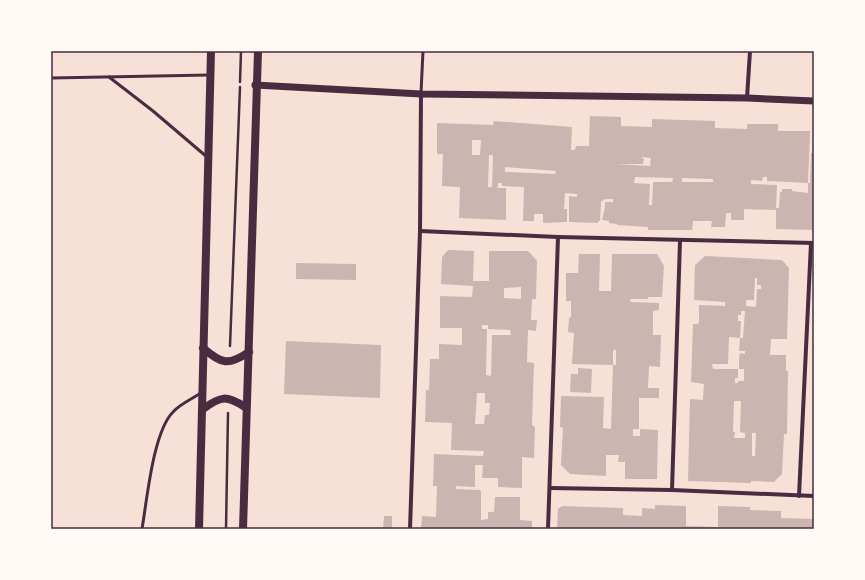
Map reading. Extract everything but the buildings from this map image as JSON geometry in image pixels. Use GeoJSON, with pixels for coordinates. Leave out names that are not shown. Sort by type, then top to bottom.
{"type":"FeatureCollection","features":[{"type":"Feature","properties":{"kind":"main road"},"geometry":{"type":"LineString","coordinates":[[199,529],[210,75],[212,51]]}},
{"type":"Feature","properties":{"kind":"main road"},"geometry":{"type":"LineString","coordinates":[[243,529],[249,352],[255,86],[258,51]]}},
{"type":"Feature","properties":{"kind":"main road"},"geometry":{"type":"LineString","coordinates":[[204,348],[215,358],[223,362],[237,360],[249,352]]}},
{"type":"Feature","properties":{"kind":"main road"},"geometry":{"type":"LineString","coordinates":[[203,409],[216,400],[229,398],[246,407]]}},
{"type":"Feature","properties":{"kind":"street"},"geometry":{"type":"LineString","coordinates":[[747,98],[750,51]]}},
{"type":"Feature","properties":{"kind":"street"},"geometry":{"type":"LineString","coordinates":[[255,86],[421,94],[747,98],[814,101]]}},
{"type":"Feature","properties":{"kind":"street"},"geometry":{"type":"LineString","coordinates":[[410,529],[420,231],[421,94]]}},
{"type":"Feature","properties":{"kind":"street"},"geometry":{"type":"LineString","coordinates":[[420,231],[680,241],[812,243],[799,496]]}},
{"type":"Feature","properties":{"kind":"street"},"geometry":{"type":"LineString","coordinates":[[548,529],[558,237]]}},
{"type":"Feature","properties":{"kind":"street"},"geometry":{"type":"LineString","coordinates":[[672,490],[680,241]]}},
{"type":"Feature","properties":{"kind":"street"},"geometry":{"type":"LineString","coordinates":[[550,488],[672,490],[814,496]]}},
{"type":"Feature","properties":{"kind":"lane"},"geometry":{"type":"LineString","coordinates":[[421,94],[423,51]]}},
{"type":"Feature","properties":{"kind":"lane"},"geometry":{"type":"LineString","coordinates":[[51,78],[210,75]]}},
{"type":"Feature","properties":{"kind":"lane"},"geometry":{"type":"LineString","coordinates":[[109,77],[154,111],[208,158]]}},
{"type":"Feature","properties":{"kind":"lane"},"geometry":{"type":"LineString","coordinates":[[142,529],[156,454],[166,420],[174,411],[203,392]]}},
{"type":"Feature","properties":{"kind":"path"},"geometry":{"type":"LineString","coordinates":[[229,362],[241,51]]}},
{"type":"Feature","properties":{"kind":"path"},"geometry":{"type":"LineString","coordinates":[[226,529],[229,398]]}}]}
